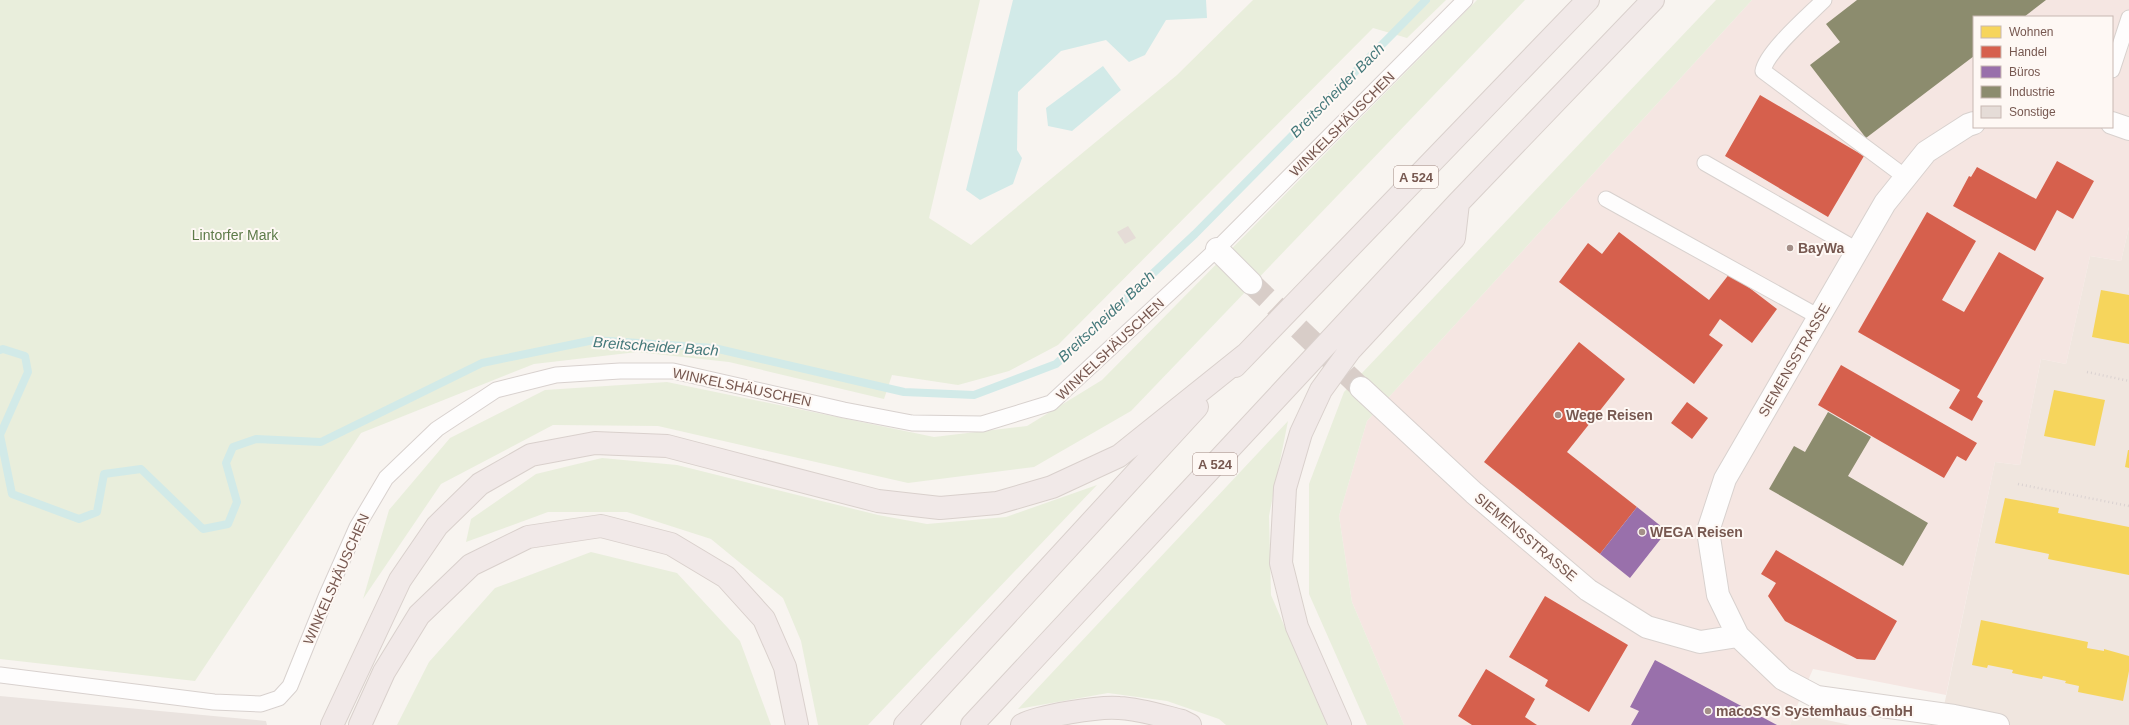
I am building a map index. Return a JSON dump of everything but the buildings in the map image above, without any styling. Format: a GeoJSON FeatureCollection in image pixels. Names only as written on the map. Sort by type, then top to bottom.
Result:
{"type":"FeatureCollection","features":[{"type":"Feature","properties":{"kind":"highway","name":"A 524"},"geometry":{"type":"LineString","coordinates":[[904,725],[1245,355],[1588,0]]}},
{"type":"Feature","properties":{"kind":"highway","name":"A 524"},"geometry":{"type":"LineString","coordinates":[[972,725],[1458,204],[1653,0]]}},
{"type":"Feature","properties":{"kind":"highway"},"geometry":{"type":"LineString","coordinates":[[1340,725],[1296,627],[1281,563],[1285,488],[1301,433],[1321,390],[1350,350],[1454,238],[1458,204]]}},
{"type":"Feature","properties":{"kind":"highway"},"geometry":{"type":"LineString","coordinates":[[332,725],[400,580],[437,526],[480,484],[531,455],[595,443],[667,446],[878,501],[940,508],[997,503],[1052,487],[1119,456],[1245,355]]}},
{"type":"Feature","properties":{"kind":"highway"},"geometry":{"type":"LineString","coordinates":[[360,725],[384,672],[419,616],[471,565],[528,537],[601,526],[671,544],[726,577],[764,618],[785,667],[797,725]]}},
{"type":"Feature","properties":{"kind":"highway"},"geometry":{"type":"LineString","coordinates":[[1022,725],[1029,721],[1069,712],[1118,708],[1182,721],[1190,725]]}},
{"type":"Feature","properties":{"kind":"street","name":"SIEMENSSTRASSE"},"geometry":{"type":"LineString","coordinates":[[1973,123],[1926,152],[1907,178],[1885,202],[1725,478],[1708,532],[1718,595],[1738,636],[1783,679],[1817,697],[1954,716],[1998,725]]}},
{"type":"Feature","properties":{"kind":"street"},"geometry":{"type":"LineString","coordinates":[[2113,123],[2129,129]]}},
{"type":"Feature","properties":{"kind":"street"},"geometry":{"type":"LineString","coordinates":[[1218,250],[1251,283]]}},
{"type":"Feature","properties":{"kind":"street","name":"SIEMENSSTRASSE"},"geometry":{"type":"LineString","coordinates":[[1361,388],[1474,492],[1588,590],[1647,627],[1700,642],[1738,636]]}},
{"type":"Feature","properties":{"kind":"lane","name":"WINKELSHÄUSCHEN"},"geometry":{"type":"LineString","coordinates":[[0,675],[214,702],[261,704],[279,698],[290,686],[326,597],[357,527],[386,478],[437,429],[496,390],[556,375],[620,371],[673,371],[844,410],[912,423],[982,424],[1052,403],[1218,250],[1465,0]]}},
{"type":"Feature","properties":{"kind":"lane"},"geometry":{"type":"LineString","coordinates":[[1824,0],[1775,50],[1764,64],[1763,71],[1907,178]]}},
{"type":"Feature","properties":{"kind":"lane"},"geometry":{"type":"LineString","coordinates":[[2113,67],[2129,18]]}},
{"type":"Feature","properties":{"kind":"lane"},"geometry":{"type":"LineString","coordinates":[[1705,163],[1858,250]]}},
{"type":"Feature","properties":{"kind":"lane"},"geometry":{"type":"LineString","coordinates":[[1606,199],[1819,317]]}},
{"type":"Feature","properties":{"kind":"path"},"geometry":{"type":"LineString","coordinates":[[2087,372],[2129,381]]}},
{"type":"Feature","properties":{"kind":"path"},"geometry":{"type":"LineString","coordinates":[[2018,484],[2129,506]]}},
{"type":"Feature","properties":{"kind":"shaded area"},"geometry":{"type":"Polygon","coordinates":[[[1752,0],[2129,0],[2129,227],[2121,261],[2090,256],[2066,364],[2041,359],[2020,465],[1995,462],[1946,695],[1813,669],[1790,725],[1404,725],[1352,602],[1339,516],[1367,421],[1752,0]]]}},
{"type":"Feature","properties":{"kind":"shaded area"},"geometry":{"type":"Polygon","coordinates":[[[2129,227],[2129,725],[1940,725],[1995,462],[2020,465],[2041,359],[2066,364],[2090,256],[2121,261],[2129,227]]]}},
{"type":"Feature","properties":{"kind":"shaded area"},"geometry":{"type":"Polygon","coordinates":[[[0,696],[266,721],[267,725],[0,725],[0,696]]]}},
{"type":"Feature","properties":{"kind":"shaded area"},"geometry":{"type":"Polygon","coordinates":[[[1794,713],[1850,725],[1790,725],[1794,713]]]}},
{"type":"Feature","properties":{"kind":"green space","name":"Lintorfer Mark"},"geometry":{"type":"Polygon","coordinates":[[[0,0],[980,0],[929,218],[971,245],[1177,75],[1253,0],[1446,0],[1407,38],[1373,28],[1058,345],[1009,371],[958,385],[892,375],[884,399],[729,362],[637,352],[534,364],[361,433],[195,681],[0,659],[0,0]]]}},
{"type":"Feature","properties":{"kind":"green space"},"geometry":{"type":"Polygon","coordinates":[[[1477,0],[1525,0],[1131,411],[1034,467],[908,483],[658,426],[553,425],[441,484],[363,599],[389,510],[450,438],[545,390],[667,382],[934,437],[1027,426],[1102,380],[1477,0]]]}},
{"type":"Feature","properties":{"kind":"green space"},"geometry":{"type":"Polygon","coordinates":[[[1716,0],[1752,0],[1367,421],[1339,516],[1352,602],[1404,725],[1367,725],[1309,594],[1309,484],[1344,392],[1716,0]]]}},
{"type":"Feature","properties":{"kind":"green space"},"geometry":{"type":"Polygon","coordinates":[[[1288,421],[1269,516],[1271,595],[1327,725],[1226,725],[1219,719],[1167,701],[1108,693],[1018,709],[1288,421]]]}},
{"type":"Feature","properties":{"kind":"green space"},"geometry":{"type":"Polygon","coordinates":[[[602,458],[677,465],[878,515],[927,524],[1006,517],[1097,485],[868,725],[818,725],[801,641],[783,598],[711,539],[627,512],[548,512],[466,542],[471,519],[536,474],[602,458]]]}},
{"type":"Feature","properties":{"kind":"green space"},"geometry":{"type":"Polygon","coordinates":[[[591,552],[677,573],[740,641],[771,725],[397,725],[429,662],[495,588],[591,552]]]}},
{"type":"Feature","properties":{"kind":"water"},"geometry":{"type":"Polygon","coordinates":[[[1013,0],[1206,0],[1207,18],[1166,20],[1145,55],[1129,62],[1106,40],[1061,51],[1018,92],[1017,150],[1022,158],[1013,184],[980,200],[966,190],[1013,0]]]}},
{"type":"Feature","properties":{"kind":"water"},"geometry":{"type":"Polygon","coordinates":[[[1103,66],[1121,90],[1072,131],[1048,126],[1046,108],[1103,66]]]}},
{"type":"Feature","properties":{"kind":"waterway","name":"Breitscheider Bach"},"geometry":{"type":"LineString","coordinates":[[0,350],[3,349],[25,356],[28,372],[0,435],[12,494],[79,519],[97,512],[104,474],[141,469],[203,529],[228,524],[237,502],[226,463],[233,447],[256,439],[321,442],[482,363],[594,340],[714,348],[904,392],[974,395],[1056,364],[1195,234],[1426,0]]}},
{"type":"Feature","properties":{"kind":"tunnel"},"geometry":{"type":"LineString","coordinates":[[1251,283],[1361,388]]}},
{"type":"Feature","properties":{"kind":"place","name":"BayWa"},"geometry":{"type":"Point","coordinates":[1790,248]}},
{"type":"Feature","properties":{"kind":"place","name":"Wege Reisen"},"geometry":{"type":"Point","coordinates":[1558,415]}},
{"type":"Feature","properties":{"kind":"place","name":"WEGA Reisen"},"geometry":{"type":"Point","coordinates":[1642,532]}},
{"type":"Feature","properties":{"kind":"place","name":"macoSYS Systemhaus GmbH"},"geometry":{"type":"Point","coordinates":[1708,711]}}]}
